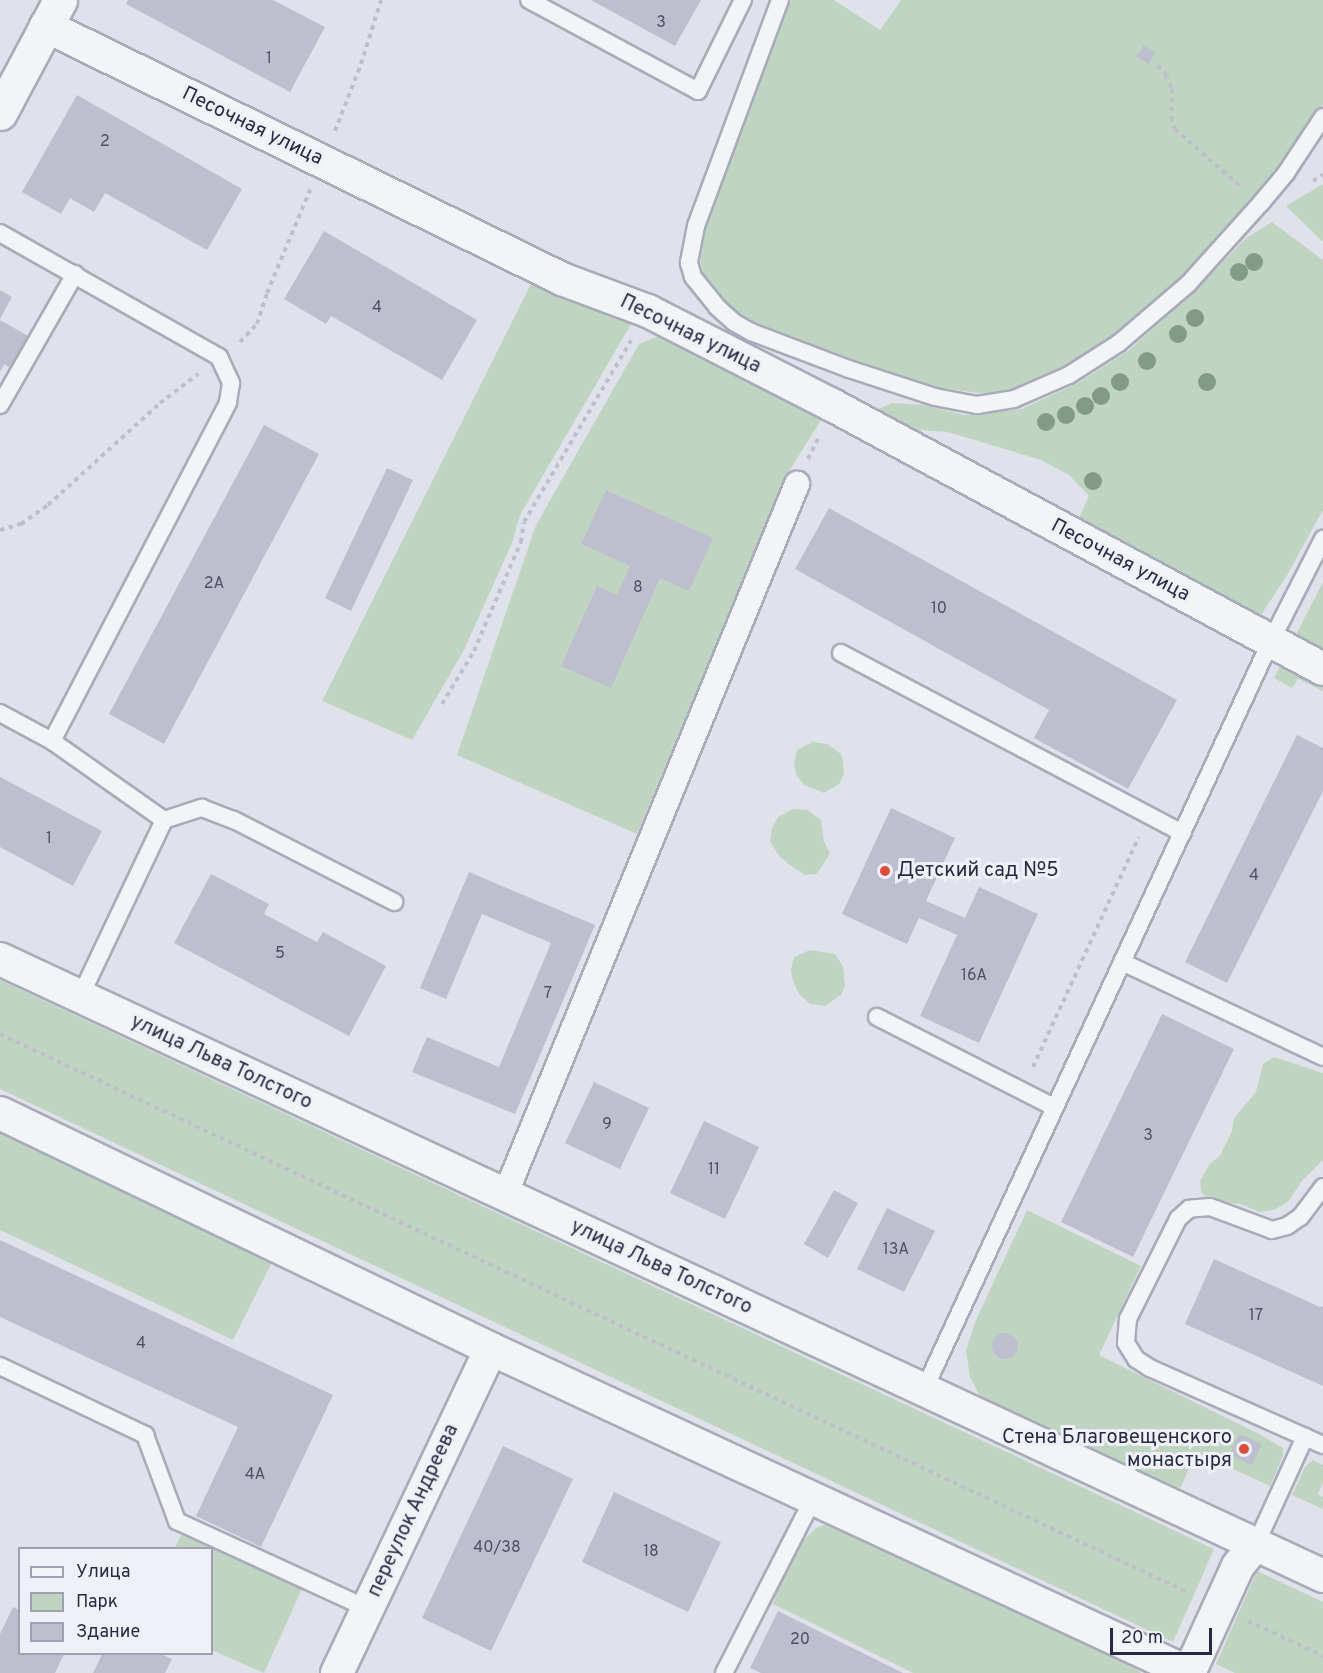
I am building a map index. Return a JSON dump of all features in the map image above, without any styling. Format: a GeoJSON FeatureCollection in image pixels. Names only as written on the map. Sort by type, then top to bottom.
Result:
{"type":"FeatureCollection","features":[{"type":"Feature","properties":{"kind":"street","name":"Песочная улица"},"geometry":{"type":"LineString","coordinates":[[53,13],[322,162],[562,279],[648,311],[832,405],[1270,643],[1323,669]]}},
{"type":"Feature","properties":{"kind":"street"},"geometry":{"type":"LineString","coordinates":[[0,113],[53,13]]}},
{"type":"Feature","properties":{"kind":"street"},"geometry":{"type":"LineString","coordinates":[[505,1195],[797,484]]}},
{"type":"Feature","properties":{"kind":"street","name":"улица Льва Толстого"},"geometry":{"type":"LineString","coordinates":[[0,959],[1323,1576]]}},
{"type":"Feature","properties":{"kind":"street"},"geometry":{"type":"LineString","coordinates":[[0,1113],[491,1349],[1189,1673],[1238,1566],[1256,1544]]}},
{"type":"Feature","properties":{"kind":"street","name":"переулок Андреева"},"geometry":{"type":"LineString","coordinates":[[337,1673],[491,1349]]}},
{"type":"Feature","properties":{"kind":"lane"},"geometry":{"type":"LineString","coordinates":[[529,0],[698,91],[743,0]]}},
{"type":"Feature","properties":{"kind":"lane"},"geometry":{"type":"LineString","coordinates":[[780,0],[696,226],[689,263],[693,278],[717,307],[735,323],[752,332],[849,369],[935,397],[976,405],[1014,399],[1069,375],[1119,343],[1188,284],[1262,203],[1286,173],[1323,117]]}},
{"type":"Feature","properties":{"kind":"lane"},"geometry":{"type":"LineString","coordinates":[[0,233],[219,357],[231,382],[228,403],[52,741]]}},
{"type":"Feature","properties":{"kind":"lane"},"geometry":{"type":"LineString","coordinates":[[0,405],[75,274]]}},
{"type":"Feature","properties":{"kind":"lane"},"geometry":{"type":"LineString","coordinates":[[924,1390],[1270,643],[1323,539]]}},
{"type":"Feature","properties":{"kind":"lane"},"geometry":{"type":"LineString","coordinates":[[841,653],[1182,833]]}},
{"type":"Feature","properties":{"kind":"lane"},"geometry":{"type":"LineString","coordinates":[[0,713],[52,741],[164,820]]}},
{"type":"Feature","properties":{"kind":"lane"},"geometry":{"type":"LineString","coordinates":[[80,997],[164,820],[202,808],[234,819],[394,902]]}},
{"type":"Feature","properties":{"kind":"lane"},"geometry":{"type":"LineString","coordinates":[[1122,962],[1323,1057]]}},
{"type":"Feature","properties":{"kind":"lane"},"geometry":{"type":"LineString","coordinates":[[877,1017],[1054,1107]]}},
{"type":"Feature","properties":{"kind":"lane"},"geometry":{"type":"LineString","coordinates":[[1323,1187],[1300,1217],[1287,1226],[1272,1230],[1210,1208],[1189,1209],[1178,1219],[1128,1319],[1126,1331],[1129,1351],[1150,1368],[1323,1445]]}},
{"type":"Feature","properties":{"kind":"lane"},"geometry":{"type":"LineString","coordinates":[[0,1366],[145,1435],[177,1521],[368,1609]]}},
{"type":"Feature","properties":{"kind":"lane"},"geometry":{"type":"LineString","coordinates":[[1256,1544],[1305,1437]]}},
{"type":"Feature","properties":{"kind":"lane"},"geometry":{"type":"LineString","coordinates":[[724,1673],[813,1499]]}},
{"type":"Feature","properties":{"kind":"path"},"geometry":{"type":"LineString","coordinates":[[0,530],[21,524],[48,506],[160,403],[244,340],[257,324],[267,293],[361,64],[381,0]]}},
{"type":"Feature","properties":{"kind":"path"},"geometry":{"type":"LineString","coordinates":[[1158,65],[1170,82],[1171,117],[1175,129],[1249,193]]}},
{"type":"Feature","properties":{"kind":"path"},"geometry":{"type":"LineString","coordinates":[[442,704],[474,651],[521,543],[524,522],[648,311]]}},
{"type":"Feature","properties":{"kind":"path"},"geometry":{"type":"LineString","coordinates":[[811,453],[821,430]]}},
{"type":"Feature","properties":{"kind":"path"},"geometry":{"type":"LineString","coordinates":[[1022,1092],[1149,816]]}},
{"type":"Feature","properties":{"kind":"path"},"geometry":{"type":"LineString","coordinates":[[0,1034],[1323,1656]]}},
{"type":"Feature","properties":{"kind":"green space"},"geometry":{"type":"Polygon","coordinates":[[[791,0],[834,0],[880,30],[901,0],[1323,0],[1323,104],[1279,169],[1249,205],[1184,276],[1124,330],[1061,369],[1020,387],[994,395],[938,388],[852,361],[756,324],[720,299],[707,283],[701,268],[700,249],[709,216],[791,0]]]}},
{"type":"Feature","properties":{"kind":"green space"},"geometry":{"type":"Polygon","coordinates":[[[1323,184],[1323,242],[1286,206],[1323,184]]]}},
{"type":"Feature","properties":{"kind":"green space"},"geometry":{"type":"Polygon","coordinates":[[[1272,222],[1323,260],[1323,510],[1286,577],[1259,618],[1075,527],[1089,496],[1069,475],[1041,460],[948,432],[892,428],[871,416],[876,410],[892,403],[924,405],[965,415],[1021,409],[1076,384],[1128,351],[1189,297],[1245,239],[1272,222]]]}},
{"type":"Feature","properties":{"kind":"green space"},"geometry":{"type":"Polygon","coordinates":[[[532,282],[631,324],[520,515],[512,543],[464,650],[412,740],[322,701],[532,282]]]}},
{"type":"Feature","properties":{"kind":"green space"},"geometry":{"type":"Polygon","coordinates":[[[673,330],[823,417],[786,476],[637,834],[457,755],[536,525],[639,344],[673,330]]]}},
{"type":"Feature","properties":{"kind":"green space"},"geometry":{"type":"Polygon","coordinates":[[[1323,582],[1323,691],[1298,679],[1292,688],[1274,678],[1323,582]]]}},
{"type":"Feature","properties":{"kind":"green space"},"geometry":{"type":"Polygon","coordinates":[[[813,742],[827,744],[841,754],[843,762],[844,774],[839,784],[824,793],[804,785],[796,774],[794,762],[797,750],[813,742]]]}},
{"type":"Feature","properties":{"kind":"green space"},"geometry":{"type":"Polygon","coordinates":[[[793,809],[807,810],[821,820],[824,841],[830,853],[817,874],[805,875],[790,865],[780,857],[770,842],[772,828],[778,817],[793,809]]]}},
{"type":"Feature","properties":{"kind":"green space"},"geometry":{"type":"Polygon","coordinates":[[[810,950],[835,954],[843,966],[845,986],[841,995],[825,1006],[810,1004],[799,994],[793,981],[791,970],[794,957],[810,950]]]}},
{"type":"Feature","properties":{"kind":"green space"},"geometry":{"type":"Polygon","coordinates":[[[0,980],[1214,1549],[1173,1642],[0,1089],[0,980]]]}},
{"type":"Feature","properties":{"kind":"green space"},"geometry":{"type":"Polygon","coordinates":[[[1274,1057],[1323,1073],[1323,1160],[1302,1181],[1288,1202],[1274,1210],[1260,1212],[1240,1204],[1210,1201],[1201,1192],[1200,1181],[1210,1163],[1220,1156],[1232,1131],[1234,1118],[1256,1092],[1263,1064],[1274,1057]]]}},
{"type":"Feature","properties":{"kind":"green space"},"geometry":{"type":"Polygon","coordinates":[[[0,1128],[273,1260],[233,1340],[0,1230],[0,1128]]]}},
{"type":"Feature","properties":{"kind":"green space"},"geometry":{"type":"Polygon","coordinates":[[[1027,1210],[1141,1266],[1099,1355],[1283,1448],[1283,1456],[1270,1486],[1196,1452],[1181,1487],[1171,1488],[991,1407],[981,1398],[970,1377],[966,1351],[975,1322],[1027,1210]]]}},
{"type":"Feature","properties":{"kind":"green space"},"geometry":{"type":"Polygon","coordinates":[[[1313,1460],[1323,1465],[1323,1483],[1318,1494],[1323,1497],[1323,1509],[1292,1495],[1305,1467],[1313,1460]]]}},
{"type":"Feature","properties":{"kind":"green space"},"geometry":{"type":"Polygon","coordinates":[[[829,1523],[1141,1673],[913,1673],[773,1604],[784,1572],[799,1545],[816,1528],[829,1523]]]}},
{"type":"Feature","properties":{"kind":"green space"},"geometry":{"type":"Polygon","coordinates":[[[181,1535],[208,1547],[175,1547],[181,1535]]]}},
{"type":"Feature","properties":{"kind":"green space"},"geometry":{"type":"Polygon","coordinates":[[[213,1549],[302,1589],[264,1673],[213,1650],[213,1549]]]}},
{"type":"Feature","properties":{"kind":"green space"},"geometry":{"type":"Polygon","coordinates":[[[1257,1571],[1323,1602],[1323,1673],[1235,1673],[1216,1664],[1257,1571]]]}},
{"type":"Feature","properties":{"kind":"building"},"geometry":{"type":"Polygon","coordinates":[[[128,0],[273,0],[325,27],[290,92],[126,4],[128,0]]]}},
{"type":"Feature","properties":{"kind":"building"},"geometry":{"type":"Polygon","coordinates":[[[591,0],[701,0],[675,46],[591,0]]]}},
{"type":"Feature","properties":{"kind":"building"},"geometry":{"type":"Polygon","coordinates":[[[1144,45],[1155,52],[1149,64],[1136,57],[1144,45]]]}},
{"type":"Feature","properties":{"kind":"building"},"geometry":{"type":"Polygon","coordinates":[[[77,95],[242,189],[207,250],[105,193],[94,212],[70,198],[61,214],[22,192],[77,95]]]}},
{"type":"Feature","properties":{"kind":"building"},"geometry":{"type":"Polygon","coordinates":[[[324,231],[477,320],[442,380],[331,316],[326,324],[284,299],[324,231]]]}},
{"type":"Feature","properties":{"kind":"building"},"geometry":{"type":"Polygon","coordinates":[[[0,290],[12,297],[0,319],[0,290]]]}},
{"type":"Feature","properties":{"kind":"building"},"geometry":{"type":"Polygon","coordinates":[[[0,320],[30,337],[12,369],[4,364],[0,372],[0,320]]]}},
{"type":"Feature","properties":{"kind":"building"},"geometry":{"type":"Polygon","coordinates":[[[264,425],[319,454],[164,744],[109,714],[264,425]]]}},
{"type":"Feature","properties":{"kind":"building"},"geometry":{"type":"Polygon","coordinates":[[[387,468],[413,480],[351,611],[325,598],[387,468]]]}},
{"type":"Feature","properties":{"kind":"building"},"geometry":{"type":"Polygon","coordinates":[[[606,490],[713,538],[689,591],[660,578],[611,688],[561,666],[597,586],[617,595],[630,566],[581,544],[606,490]]]}},
{"type":"Feature","properties":{"kind":"building"},"geometry":{"type":"Polygon","coordinates":[[[829,508],[1177,700],[1128,789],[1034,738],[1049,710],[795,569],[829,508]]]}},
{"type":"Feature","properties":{"kind":"building"},"geometry":{"type":"Polygon","coordinates":[[[1297,735],[1323,748],[1323,791],[1227,983],[1185,962],[1297,735]]]}},
{"type":"Feature","properties":{"kind":"building"},"geometry":{"type":"Polygon","coordinates":[[[0,777],[102,831],[73,886],[0,847],[0,777]]]}},
{"type":"Feature","properties":{"kind":"building"},"geometry":{"type":"Polygon","coordinates":[[[891,808],[955,838],[926,901],[965,918],[979,887],[1038,914],[979,1043],[920,1016],[957,935],[919,918],[907,944],[842,914],[891,808]]]}},
{"type":"Feature","properties":{"kind":"building"},"geometry":{"type":"Polygon","coordinates":[[[469,872],[595,925],[515,1114],[412,1072],[427,1037],[499,1067],[551,943],[482,914],[446,999],[420,988],[469,872]]]}},
{"type":"Feature","properties":{"kind":"building"},"geometry":{"type":"Polygon","coordinates":[[[211,874],[269,904],[264,914],[317,942],[323,932],[386,966],[349,1036],[174,943],[211,874]]]}},
{"type":"Feature","properties":{"kind":"building"},"geometry":{"type":"Polygon","coordinates":[[[1162,1014],[1234,1049],[1133,1257],[1061,1222],[1162,1014]]]}},
{"type":"Feature","properties":{"kind":"building"},"geometry":{"type":"Polygon","coordinates":[[[594,1082],[649,1108],[620,1169],[565,1143],[594,1082]]]}},
{"type":"Feature","properties":{"kind":"building"},"geometry":{"type":"Polygon","coordinates":[[[704,1121],[759,1147],[725,1219],[670,1193],[704,1121]]]}},
{"type":"Feature","properties":{"kind":"building"},"geometry":{"type":"Polygon","coordinates":[[[834,1190],[858,1203],[828,1258],[804,1244],[834,1190]]]}},
{"type":"Feature","properties":{"kind":"building"},"geometry":{"type":"Polygon","coordinates":[[[887,1208],[935,1231],[904,1292],[857,1269],[887,1208]]]}},
{"type":"Feature","properties":{"kind":"building"},"geometry":{"type":"Polygon","coordinates":[[[0,1240],[333,1395],[261,1547],[196,1516],[238,1427],[0,1317],[0,1240]]]}},
{"type":"Feature","properties":{"kind":"building"},"geometry":{"type":"Polygon","coordinates":[[[1214,1259],[1320,1307],[1323,1306],[1323,1386],[1185,1324],[1214,1259]]]}},
{"type":"Feature","properties":{"kind":"building"},"geometry":{"type":"Polygon","coordinates":[[[1005,1333],[1014,1337],[1018,1346],[1014,1355],[1005,1359],[996,1355],[992,1346],[996,1337],[1005,1333]]]}},
{"type":"Feature","properties":{"kind":"building"},"geometry":{"type":"Polygon","coordinates":[[[1239,1434],[1262,1444],[1252,1465],[1229,1455],[1239,1434]]]}},
{"type":"Feature","properties":{"kind":"building"},"geometry":{"type":"Polygon","coordinates":[[[503,1446],[573,1479],[491,1651],[422,1618],[503,1446]]]}},
{"type":"Feature","properties":{"kind":"building"},"geometry":{"type":"Polygon","coordinates":[[[614,1492],[721,1542],[688,1612],[582,1562],[614,1492]]]}},
{"type":"Feature","properties":{"kind":"building"},"geometry":{"type":"Polygon","coordinates":[[[13,1607],[18,1609],[18,1655],[64,1655],[55,1673],[0,1673],[0,1634],[13,1607]]]}},
{"type":"Feature","properties":{"kind":"building"},"geometry":{"type":"Polygon","coordinates":[[[778,1611],[903,1673],[761,1673],[750,1668],[778,1611]]]}},
{"type":"Feature","properties":{"kind":"building"},"geometry":{"type":"Polygon","coordinates":[[[102,1655],[163,1655],[172,1659],[165,1673],[93,1673],[102,1655]]]}},
{"type":"Feature","properties":{"kind":"place","name":"Детский сад №5"},"geometry":{"type":"Point","coordinates":[885,871]}},
{"type":"Feature","properties":{"kind":"place","name":"Стена Благовещенского монастыря"},"geometry":{"type":"Point","coordinates":[1244,1449]}}]}
